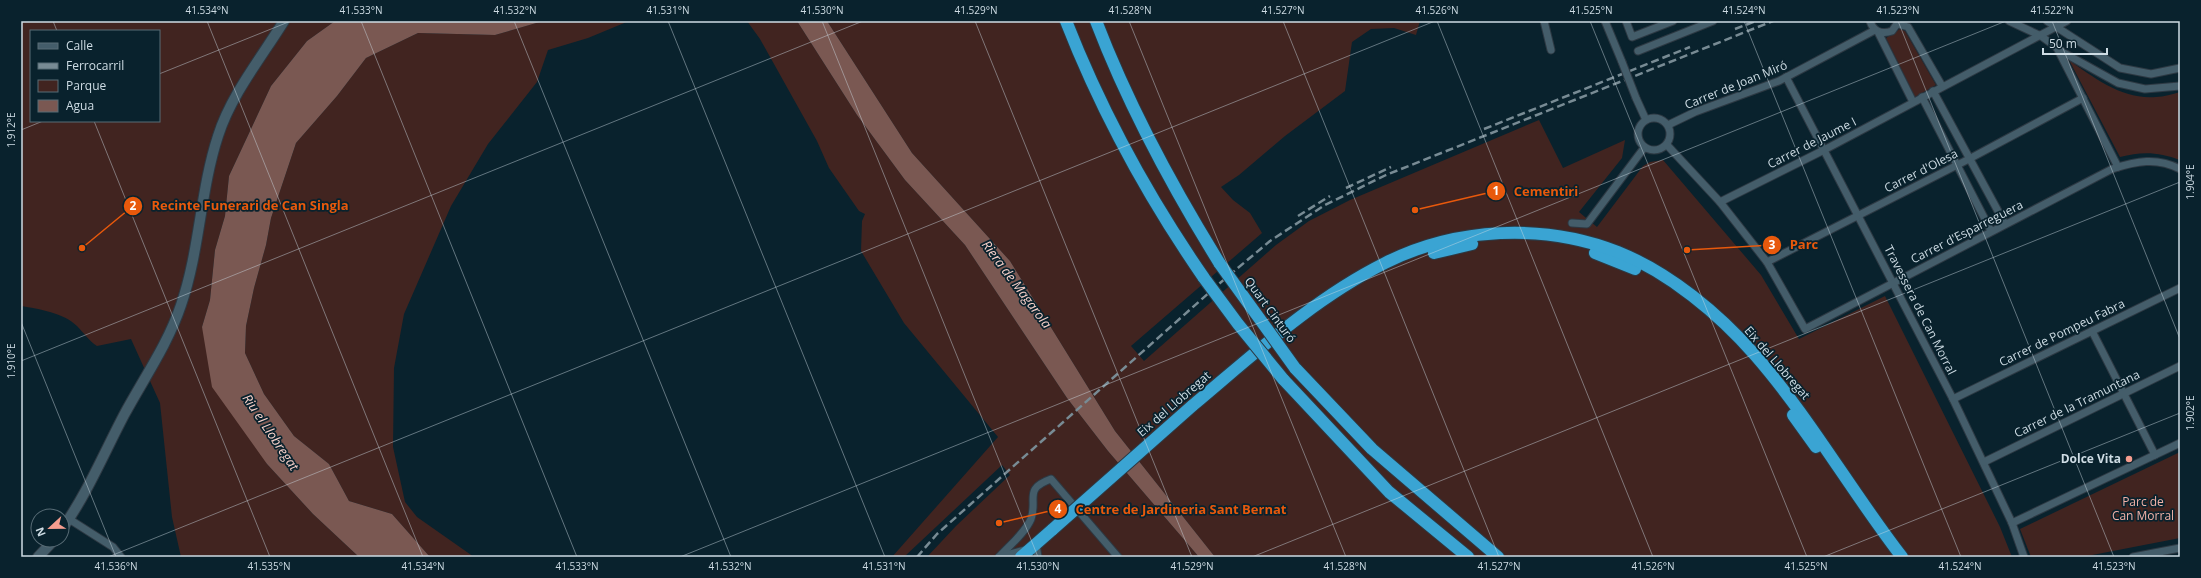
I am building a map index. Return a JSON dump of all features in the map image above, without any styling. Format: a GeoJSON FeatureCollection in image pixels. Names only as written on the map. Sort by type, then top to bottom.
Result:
{"type":"FeatureCollection","features":[{"type":"Feature","properties":{"kind":"highway"},"geometry":{"type":"LineString","coordinates":[[1066,21],[1107,116],[1162,216],[1204,278],[1238,324],[1283,379],[1389,492],[1468,557]]}},
{"type":"Feature","properties":{"kind":"highway","name":"Quart Cinturó"},"geometry":{"type":"LineString","coordinates":[[1096,21],[1114,69],[1181,201],[1220,264],[1295,368],[1372,449],[1498,557]]}},
{"type":"Feature","properties":{"kind":"highway","name":"Eix del Llobregat"},"geometry":{"type":"LineString","coordinates":[[1020,557],[1035,549],[1053,529],[1192,406],[1302,314],[1384,263],[1452,239],[1509,232],[1550,235],[1583,241],[1618,252],[1642,263],[1671,281],[1717,317],[1754,354],[1811,426],[1902,557]]}},
{"type":"Feature","properties":{"kind":"highway","name":"Eix del Llobregat"},"geometry":{"type":"LineString","coordinates":[[1353,282],[1415,258],[1471,244],[1493,241],[1540,241],[1577,247],[1598,253],[1633,268],[1682,298],[1705,316],[1742,352],[1777,393],[1894,557]]}},
{"type":"Feature","properties":{"kind":"street"},"geometry":{"type":"LineString","coordinates":[[121,557],[113,547],[70,519],[124,414],[170,334],[181,306],[191,272],[211,163],[224,118],[284,21]]}},
{"type":"Feature","properties":{"kind":"street"},"geometry":{"type":"LineString","coordinates":[[1544,21],[1551,50]]}},
{"type":"Feature","properties":{"kind":"street"},"geometry":{"type":"LineString","coordinates":[[1605,21],[1646,120]]}},
{"type":"Feature","properties":{"kind":"street"},"geometry":{"type":"LineString","coordinates":[[1626,21],[1632,37],[1673,21]]}},
{"type":"Feature","properties":{"kind":"street"},"geometry":{"type":"LineString","coordinates":[[1638,51],[1713,21]]}},
{"type":"Feature","properties":{"kind":"street"},"geometry":{"type":"LineString","coordinates":[[1870,21],[1913,102]]}},
{"type":"Feature","properties":{"kind":"street"},"geometry":{"type":"LineString","coordinates":[[2009,21],[2041,36],[2056,47],[2118,83],[2145,89],[2180,86]]}},
{"type":"Feature","properties":{"kind":"street"},"geometry":{"type":"LineString","coordinates":[[2047,21],[2120,68],[2151,74],[2180,68]]}},
{"type":"Feature","properties":{"kind":"street"},"geometry":{"type":"LineString","coordinates":[[1898,22],[1908,27],[1942,86],[2041,36],[2067,21]]}},
{"type":"Feature","properties":{"kind":"street","name":"Carrer de Joan Miró"},"geometry":{"type":"LineString","coordinates":[[1668,125],[1695,112],[1786,77],[1876,31],[1892,31],[1898,22]]}},
{"type":"Feature","properties":{"kind":"street"},"geometry":{"type":"LineString","coordinates":[[2056,47],[2118,167]]}},
{"type":"Feature","properties":{"kind":"street","name":"Travessera de Can Morral"},"geometry":{"type":"LineString","coordinates":[[1786,77],[1894,282],[1953,399],[2012,523],[2024,557]]}},
{"type":"Feature","properties":{"kind":"street","name":"Carrer de Jaume I"},"geometry":{"type":"LineString","coordinates":[[1720,202],[1824,150],[1942,86]]}},
{"type":"Feature","properties":{"kind":"street"},"geometry":{"type":"LineString","coordinates":[[1933,91],[1968,159],[2005,224]]}},
{"type":"Feature","properties":{"kind":"street"},"geometry":{"type":"LineString","coordinates":[[1922,97],[1992,231]]}},
{"type":"Feature","properties":{"kind":"street","name":"Carrer d'Olesa"},"geometry":{"type":"LineString","coordinates":[[1767,262],[1859,216],[2083,98]]}},
{"type":"Feature","properties":{"kind":"street"},"geometry":{"type":"LineString","coordinates":[[1659,118],[1668,125],[1670,132],[1667,145],[1656,151],[1644,148],[1637,137],[1638,131],[1646,120],[1659,118]]}},
{"type":"Feature","properties":{"kind":"street"},"geometry":{"type":"LineString","coordinates":[[1667,145],[1720,202],[1767,262]]}},
{"type":"Feature","properties":{"kind":"street"},"geometry":{"type":"LineString","coordinates":[[1572,223],[1587,224],[1644,148]]}},
{"type":"Feature","properties":{"kind":"street","name":"Carrer d'Esparreguera"},"geometry":{"type":"LineString","coordinates":[[1767,262],[1805,329],[2005,224],[2118,167],[2146,160],[2168,162],[2180,169]]}},
{"type":"Feature","properties":{"kind":"street","name":"Carrer de Pompeu Fabra"},"geometry":{"type":"LineString","coordinates":[[1953,399],[2180,288]]}},
{"type":"Feature","properties":{"kind":"street"},"geometry":{"type":"LineString","coordinates":[[2092,331],[2155,455]]}},
{"type":"Feature","properties":{"kind":"street","name":"Carrer de la Tramuntana"},"geometry":{"type":"LineString","coordinates":[[1984,462],[2180,366]]}},
{"type":"Feature","properties":{"kind":"street"},"geometry":{"type":"LineString","coordinates":[[2012,523],[2180,443]]}},
{"type":"Feature","properties":{"kind":"street"},"geometry":{"type":"LineString","coordinates":[[999,557],[1024,529],[1031,518],[1034,490],[1039,483],[1050,479],[1118,557]]}},
{"type":"Feature","properties":{"kind":"street"},"geometry":{"type":"LineString","coordinates":[[38,557],[46,548]]}},
{"type":"Feature","properties":{"kind":"street"},"geometry":{"type":"LineString","coordinates":[[2133,557],[2180,548]]}},
{"type":"Feature","properties":{"kind":"street"},"geometry":{"type":"LineString","coordinates":[[999,557],[1035,549]]}},
{"type":"Feature","properties":{"kind":"green space"},"geometry":{"type":"Polygon","coordinates":[[[21,21],[335,21],[307,41],[271,86],[229,176],[225,216],[215,250],[210,300],[202,327],[267,464],[313,514],[359,557],[181,557],[172,517],[160,403],[131,339],[97,346],[72,322],[51,312],[21,306],[21,21]]]}},
{"type":"Feature","properties":{"kind":"green space"},"geometry":{"type":"Polygon","coordinates":[[[543,21],[629,21],[588,38],[548,50],[537,82],[488,144],[451,206],[404,314],[394,368],[393,447],[405,502],[417,517],[474,557],[430,557],[392,514],[349,501],[329,464],[294,436],[264,394],[245,353],[246,326],[254,288],[266,245],[271,218],[296,143],[337,96],[366,58],[418,33],[495,35],[543,21]]]}},
{"type":"Feature","properties":{"kind":"green space"},"geometry":{"type":"Polygon","coordinates":[[[747,21],[797,21],[857,115],[905,180],[965,245],[1067,398],[1108,451],[1199,557],[927,557],[956,526],[1010,475],[1002,465],[904,557],[892,557],[998,437],[904,323],[861,251],[862,221],[865,214],[859,211],[829,168],[817,141],[760,39],[747,21]]]}},
{"type":"Feature","properties":{"kind":"green space"},"geometry":{"type":"Polygon","coordinates":[[[827,21],[1420,21],[1416,35],[1394,28],[1371,29],[1352,42],[1345,91],[1285,136],[1239,175],[1221,187],[1233,200],[1250,213],[1262,233],[1131,346],[1144,361],[1276,245],[1309,221],[1350,200],[1539,120],[1563,168],[1625,140],[1622,158],[1579,212],[1597,227],[1643,166],[1650,162],[1663,160],[1761,275],[1799,339],[1885,296],[2000,527],[2012,557],[1215,557],[1115,431],[1010,261],[912,153],[827,21]]]}},
{"type":"Feature","properties":{"kind":"green space"},"geometry":{"type":"Polygon","coordinates":[[[1900,29],[1905,31],[1936,85],[1915,97],[1886,38],[1900,29]]]}},
{"type":"Feature","properties":{"kind":"green space"},"geometry":{"type":"Polygon","coordinates":[[[2069,60],[2088,74],[2110,86],[2132,95],[2159,97],[2180,92],[2180,160],[2165,155],[2150,153],[2120,157],[2069,60]]]}},
{"type":"Feature","properties":{"kind":"green space","name":"Parc de Can Morral"},"geometry":{"type":"Polygon","coordinates":[[[2180,452],[2180,538],[2082,557],[2031,557],[2020,529],[2180,452]]]}},
{"type":"Feature","properties":{"kind":"water","name":"Riu el Llobregat"},"geometry":{"type":"Polygon","coordinates":[[[335,21],[543,21],[495,35],[418,33],[366,58],[337,96],[296,143],[271,218],[266,245],[254,288],[246,326],[245,353],[264,394],[294,436],[329,464],[349,501],[392,514],[430,557],[359,557],[313,514],[267,464],[212,387],[202,327],[210,300],[215,250],[225,216],[229,176],[271,86],[307,41],[335,21]]]}},
{"type":"Feature","properties":{"kind":"water","name":"Riera de Magarola"},"geometry":{"type":"Polygon","coordinates":[[[797,21],[827,21],[912,153],[1010,261],[1115,431],[1215,557],[1199,557],[1108,451],[1067,398],[965,245],[905,180],[857,115],[797,21]]]}},
{"type":"Feature","properties":{"kind":"railway"},"geometry":{"type":"LineString","coordinates":[[1735,29],[1756,21]]}},
{"type":"Feature","properties":{"kind":"railway"},"geometry":{"type":"LineString","coordinates":[[917,557],[937,534],[1220,283],[1270,241],[1325,205],[1386,175],[1773,21]]}},
{"type":"Feature","properties":{"kind":"railway"},"geometry":{"type":"LineString","coordinates":[[1484,129],[1690,47]]}},
{"type":"Feature","properties":{"kind":"railway"},"geometry":{"type":"LineString","coordinates":[[1346,188],[1391,167]]}},
{"type":"Feature","properties":{"kind":"railway"},"geometry":{"type":"LineString","coordinates":[[1298,216],[1330,196]]}},
{"type":"Feature","properties":{"kind":"place","name":"Cementiri"},"geometry":{"type":"Point","coordinates":[1415,210]}},
{"type":"Feature","properties":{"kind":"place","name":"Recinte Funerari de Can Singla"},"geometry":{"type":"Point","coordinates":[82,248]}},
{"type":"Feature","properties":{"kind":"place","name":"Parc"},"geometry":{"type":"Point","coordinates":[1687,250]}},
{"type":"Feature","properties":{"kind":"place","name":"Dolce Vita"},"geometry":{"type":"Point","coordinates":[2129,459]}},
{"type":"Feature","properties":{"kind":"place","name":"Centre de Jardineria Sant Bernat"},"geometry":{"type":"Point","coordinates":[999,523]}}]}
